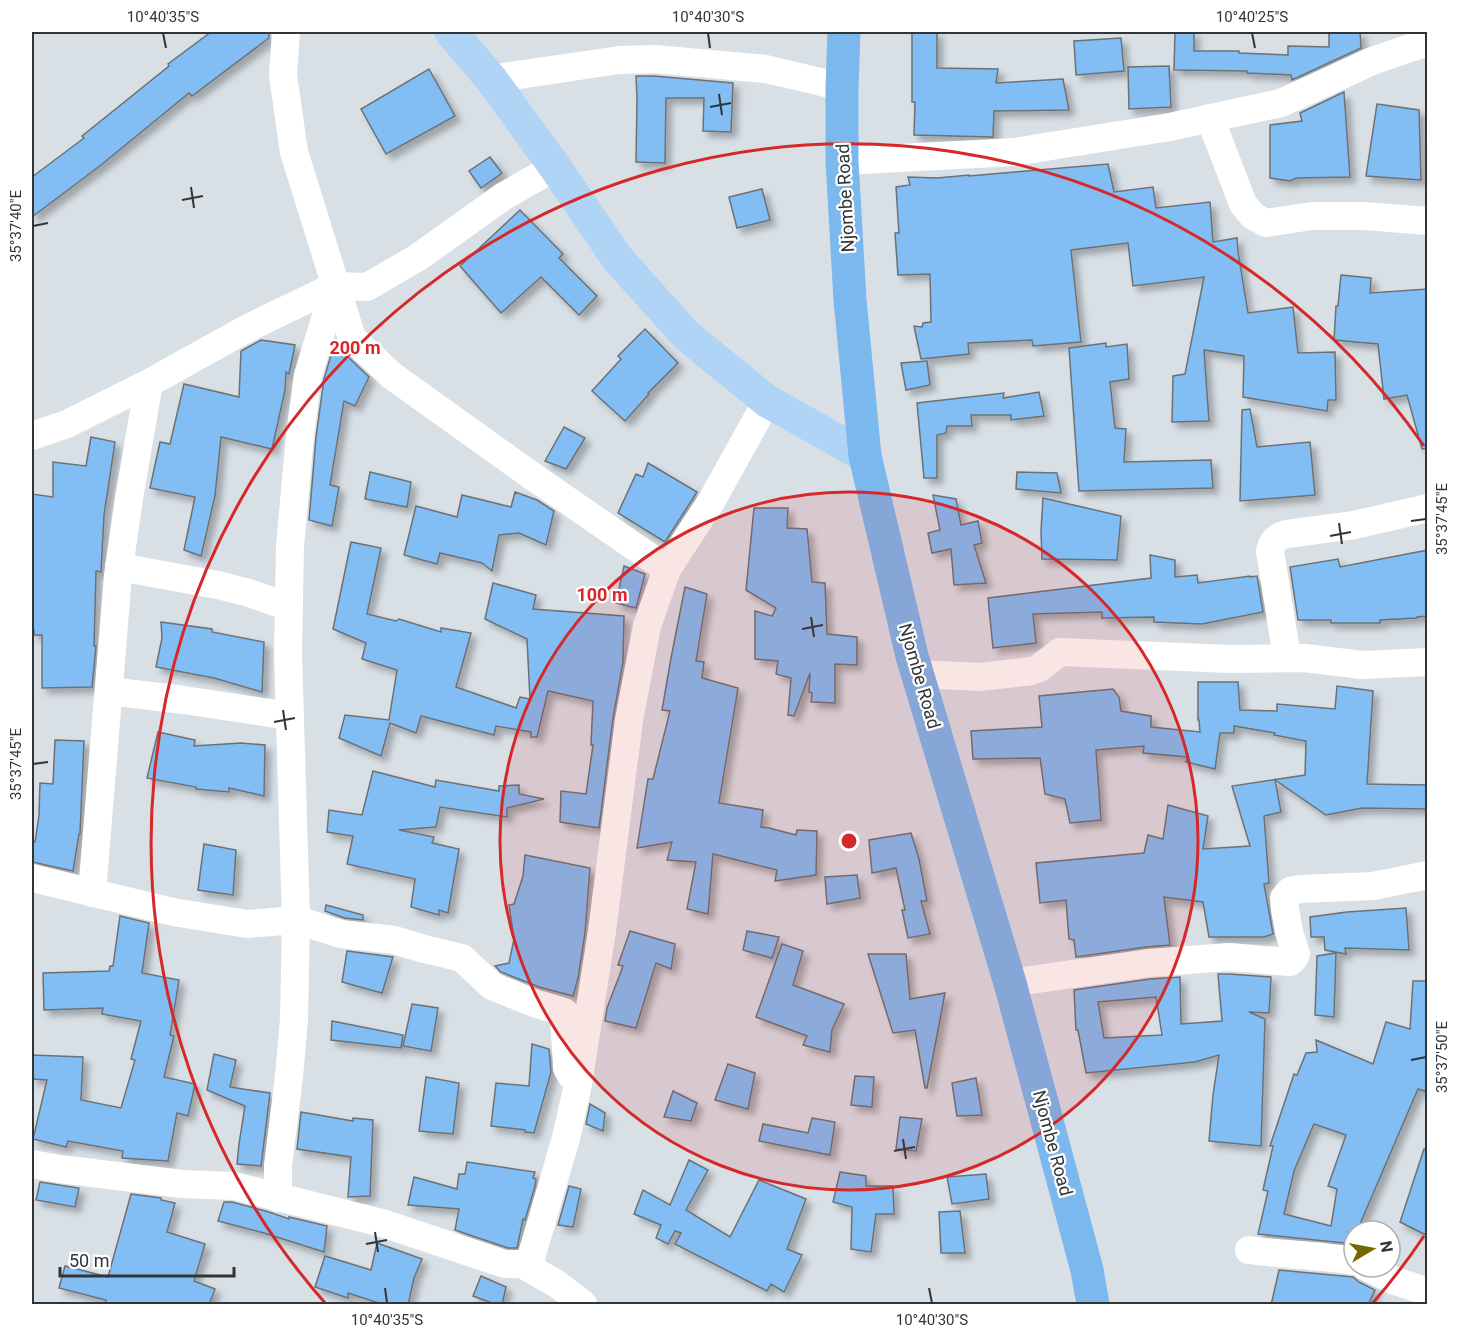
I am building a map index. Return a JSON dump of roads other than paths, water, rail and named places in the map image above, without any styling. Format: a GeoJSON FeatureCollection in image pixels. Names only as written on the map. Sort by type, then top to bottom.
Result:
{"type":"FeatureCollection","features":[{"type":"Feature","properties":{"kind":"highway","name":"Njombe Road"},"geometry":{"type":"LineString","coordinates":[[844,32],[842,161],[850,300],[866,456],[912,656],[1010,983],[1087,1270],[1093,1305]]}},
{"type":"Feature","properties":{"kind":"main road"},"geometry":{"type":"LineString","coordinates":[[451,32],[491,79],[617,258],[686,335],[767,400],[866,456]]}},
{"type":"Feature","properties":{"kind":"street"},"geometry":{"type":"LineString","coordinates":[[286,32],[283,75],[294,152],[352,338],[390,375],[668,569]]}},
{"type":"Feature","properties":{"kind":"street"},"geometry":{"type":"LineString","coordinates":[[842,161],[1014,152],[1170,127],[1281,103],[1372,61],[1428,42]]}},
{"type":"Feature","properties":{"kind":"street"},"geometry":{"type":"LineString","coordinates":[[491,79],[619,60],[655,59],[766,69],[842,87]]}},
{"type":"Feature","properties":{"kind":"street"},"geometry":{"type":"LineString","coordinates":[[1210,118],[1243,204],[1253,216],[1266,223],[1312,216],[1364,216],[1428,221]]}},
{"type":"Feature","properties":{"kind":"street"},"geometry":{"type":"LineString","coordinates":[[32,436],[67,424],[149,383],[248,328],[335,286],[367,286],[417,258],[504,196],[555,167]]}},
{"type":"Feature","properties":{"kind":"street"},"geometry":{"type":"LineString","coordinates":[[278,1198],[278,1165],[294,1018],[296,920],[288,653],[293,497],[308,375],[335,286]]}},
{"type":"Feature","properties":{"kind":"street"},"geometry":{"type":"LineString","coordinates":[[92,893],[119,567],[149,383]]}},
{"type":"Feature","properties":{"kind":"street"},"geometry":{"type":"LineString","coordinates":[[32,1164],[182,1184],[234,1186],[382,1223],[505,1264],[530,1262],[566,1138],[578,1084],[602,931],[628,720],[647,626],[668,569],[712,501],[767,400]]}},
{"type":"Feature","properties":{"kind":"street"},"geometry":{"type":"LineString","coordinates":[[1287,658],[1270,550],[1273,541],[1287,534],[1354,525],[1428,508]]}},
{"type":"Feature","properties":{"kind":"street"},"geometry":{"type":"LineString","coordinates":[[119,567],[218,585],[289,607]]}},
{"type":"Feature","properties":{"kind":"street"},"geometry":{"type":"LineString","coordinates":[[918,674],[980,677],[1032,670],[1040,668],[1060,652],[1230,659],[1305,658],[1362,665],[1428,662]]}},
{"type":"Feature","properties":{"kind":"street"},"geometry":{"type":"LineString","coordinates":[[109,691],[290,716]]}},
{"type":"Feature","properties":{"kind":"street"},"geometry":{"type":"LineString","coordinates":[[1010,983],[1148,963],[1229,957],[1290,962],[1296,954],[1285,909],[1284,898],[1290,891],[1373,886],[1428,875]]}},
{"type":"Feature","properties":{"kind":"street"},"geometry":{"type":"LineString","coordinates":[[32,878],[173,912],[247,924],[296,920],[342,934],[394,940],[462,958],[492,986],[564,1012],[567,1068],[578,1084]]}},
{"type":"Feature","properties":{"kind":"street"},"geometry":{"type":"LineString","coordinates":[[1250,1250],[1342,1260]]}},
{"type":"Feature","properties":{"kind":"street"},"geometry":{"type":"LineString","coordinates":[[522,1264],[557,1284],[583,1305]]}},
{"type":"Feature","properties":{"kind":"street"},"geometry":{"type":"LineString","coordinates":[[1391,1279],[1423,1292]]}}]}
